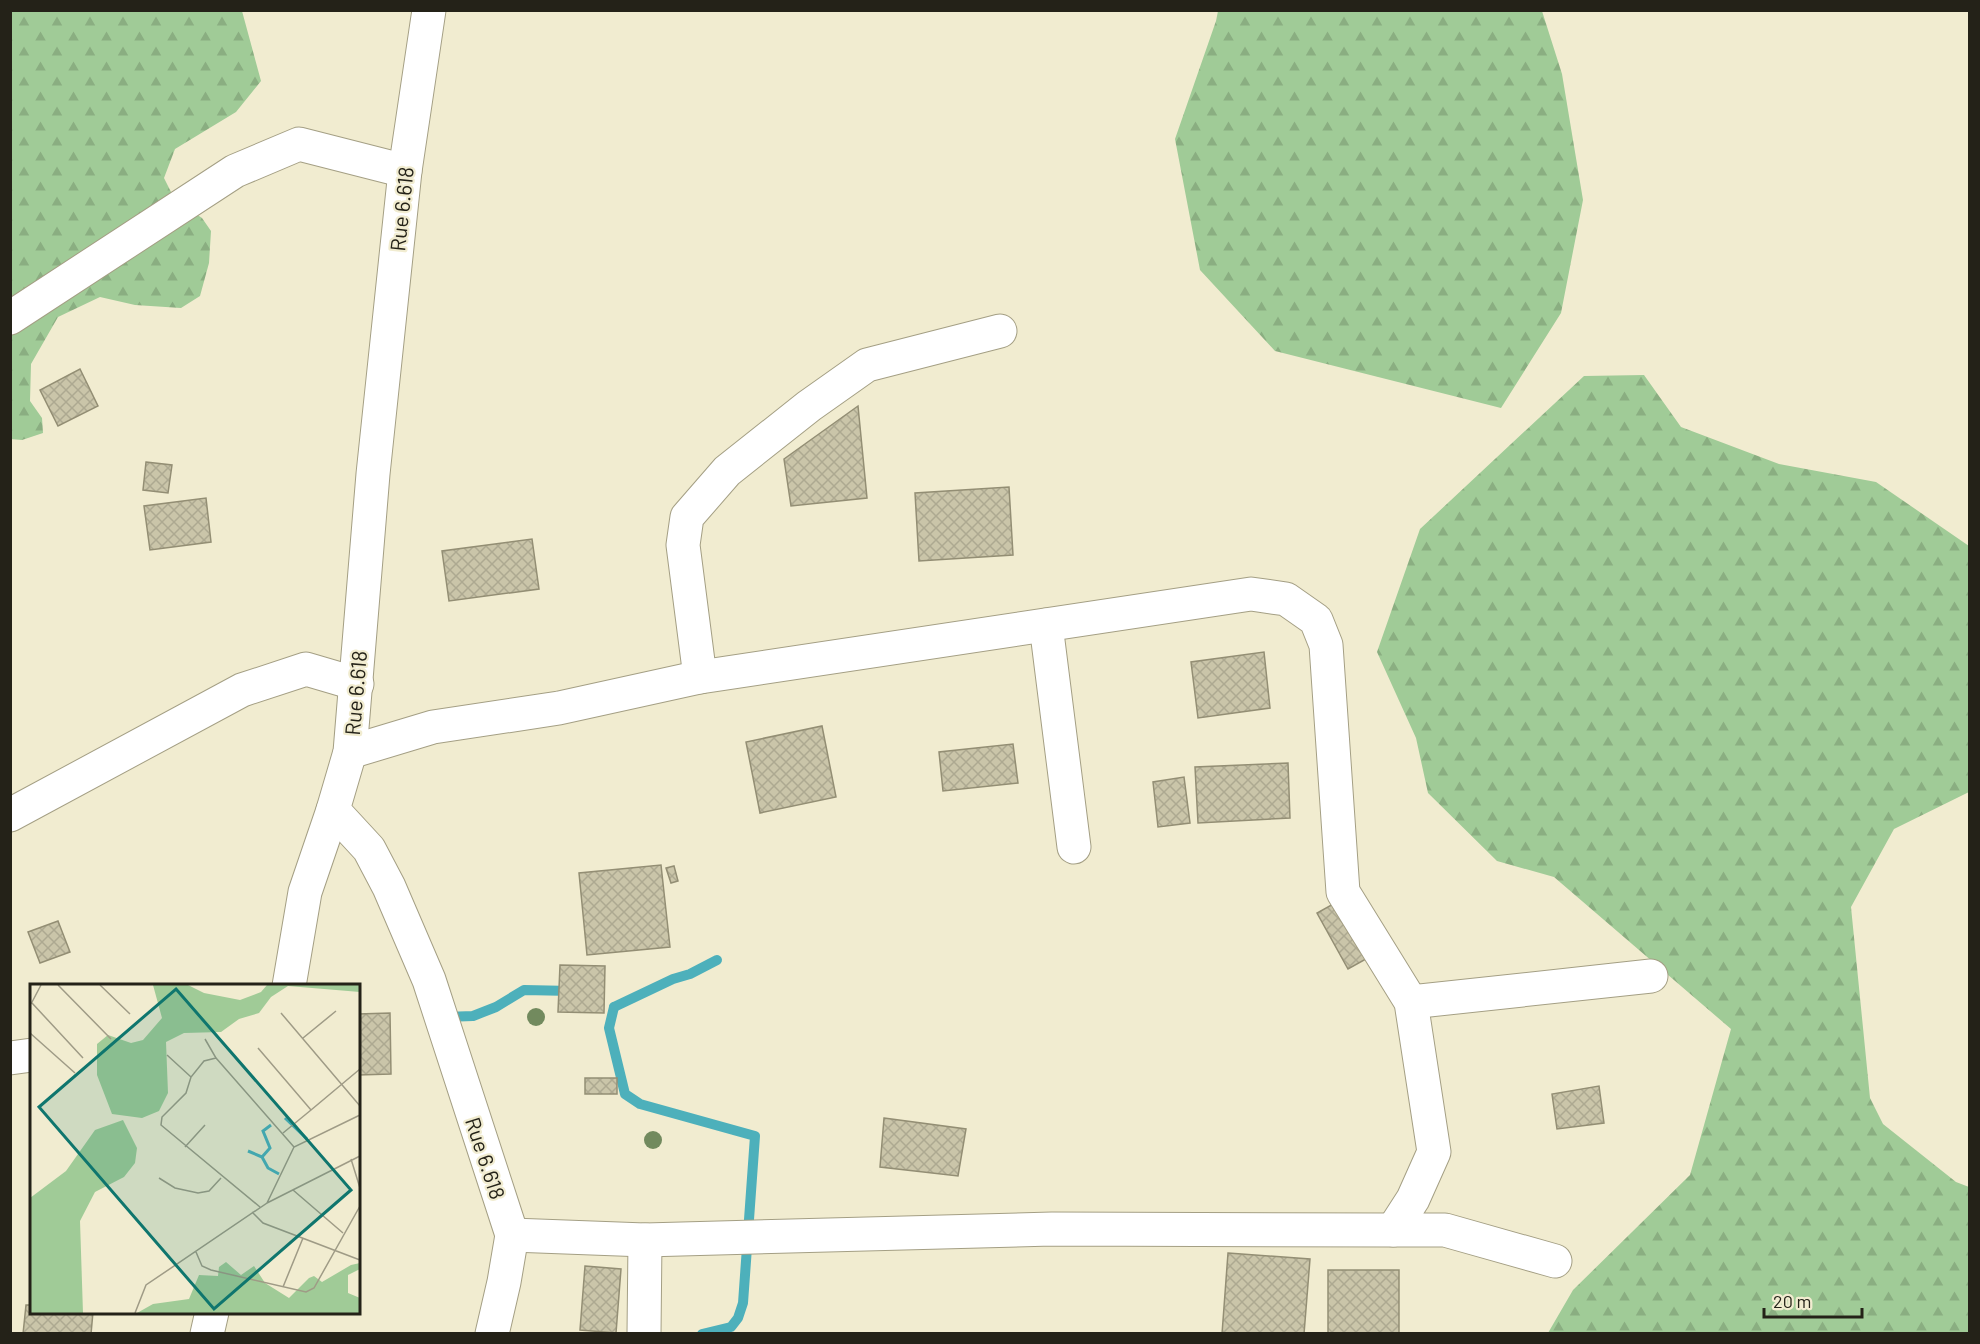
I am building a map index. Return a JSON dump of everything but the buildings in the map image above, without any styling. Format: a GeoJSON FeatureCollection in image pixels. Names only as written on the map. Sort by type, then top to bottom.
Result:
{"type":"FeatureCollection","features":[{"type":"Feature","properties":{"kind":"street","name":"Rue 6.618"},"geometry":{"type":"LineString","coordinates":[[429,10],[405,171],[373,474],[350,752],[333,810],[369,849],[389,887],[429,980],[512,1235],[492,1334]]}},
{"type":"Feature","properties":{"kind":"street"},"geometry":{"type":"LineString","coordinates":[[10,318],[235,171],[299,144],[405,171]]}},
{"type":"Feature","properties":{"kind":"street"},"geometry":{"type":"LineString","coordinates":[[700,676],[683,545],[687,517],[727,471],[809,406],[867,365],[1000,331]]}},
{"type":"Feature","properties":{"kind":"street"},"geometry":{"type":"LineString","coordinates":[[350,752],[433,727],[559,708],[700,676],[1251,594],[1286,599],[1316,620],[1326,645],[1343,892],[1411,1002],[1434,1152],[1413,1199],[1393,1230]]}},
{"type":"Feature","properties":{"kind":"street"},"geometry":{"type":"LineString","coordinates":[[1047,625],[1074,848]]}},
{"type":"Feature","properties":{"kind":"street"},"geometry":{"type":"LineString","coordinates":[[10,815],[242,690],[306,669],[357,684]]}},
{"type":"Feature","properties":{"kind":"street"},"geometry":{"type":"LineString","coordinates":[[289,984],[305,892],[333,810]]}},
{"type":"Feature","properties":{"kind":"street"},"geometry":{"type":"LineString","coordinates":[[1411,1002],[1652,976]]}},
{"type":"Feature","properties":{"kind":"street"},"geometry":{"type":"LineString","coordinates":[[10,1058],[30,1055]]}},
{"type":"Feature","properties":{"kind":"street"},"geometry":{"type":"LineString","coordinates":[[512,1235],[645,1239],[1052,1229],[1445,1230],[1555,1261]]}},
{"type":"Feature","properties":{"kind":"street"},"geometry":{"type":"LineString","coordinates":[[644,1334],[645,1239]]}},
{"type":"Feature","properties":{"kind":"street"},"geometry":{"type":"LineString","coordinates":[[207,1334],[212,1314]]}},
{"type":"Feature","properties":{"kind":"green space"},"geometry":{"type":"Polygon","coordinates":[[[10,11],[242,11],[261,81],[236,112],[175,149],[164,178],[175,200],[202,218],[211,231],[209,263],[200,296],[181,308],[135,305],[100,297],[58,317],[31,364],[30,401],[42,418],[43,433],[22,440],[10,439],[10,11]]]}},
{"type":"Feature","properties":{"kind":"green space"},"geometry":{"type":"Polygon","coordinates":[[[1218,11],[1542,11],[1562,74],[1583,200],[1561,313],[1501,408],[1275,351],[1200,270],[1175,139],[1218,11]]]}},
{"type":"Feature","properties":{"kind":"green space"},"geometry":{"type":"Polygon","coordinates":[[[1644,375],[1681,427],[1779,464],[1876,482],[1969,546],[1969,792],[1894,829],[1851,907],[1870,1098],[1883,1124],[1956,1182],[1969,1187],[1969,1333],[1548,1333],[1573,1290],[1690,1175],[1731,1029],[1554,877],[1497,861],[1428,793],[1416,738],[1377,652],[1420,529],[1584,376],[1644,375]]]}},
{"type":"Feature","properties":{"kind":"waterway"},"geometry":{"type":"LineString","coordinates":[[614,1007],[717,960]]}},
{"type":"Feature","properties":{"kind":"waterway"},"geometry":{"type":"LineString","coordinates":[[445,1017],[473,1016],[496,1007],[524,990],[572,991]]}},
{"type":"Feature","properties":{"kind":"waterway"},"geometry":{"type":"LineString","coordinates":[[614,1007],[609,1028],[625,1094],[640,1104],[755,1136],[743,1303],[738,1318],[731,1327],[702,1334]]}}]}
